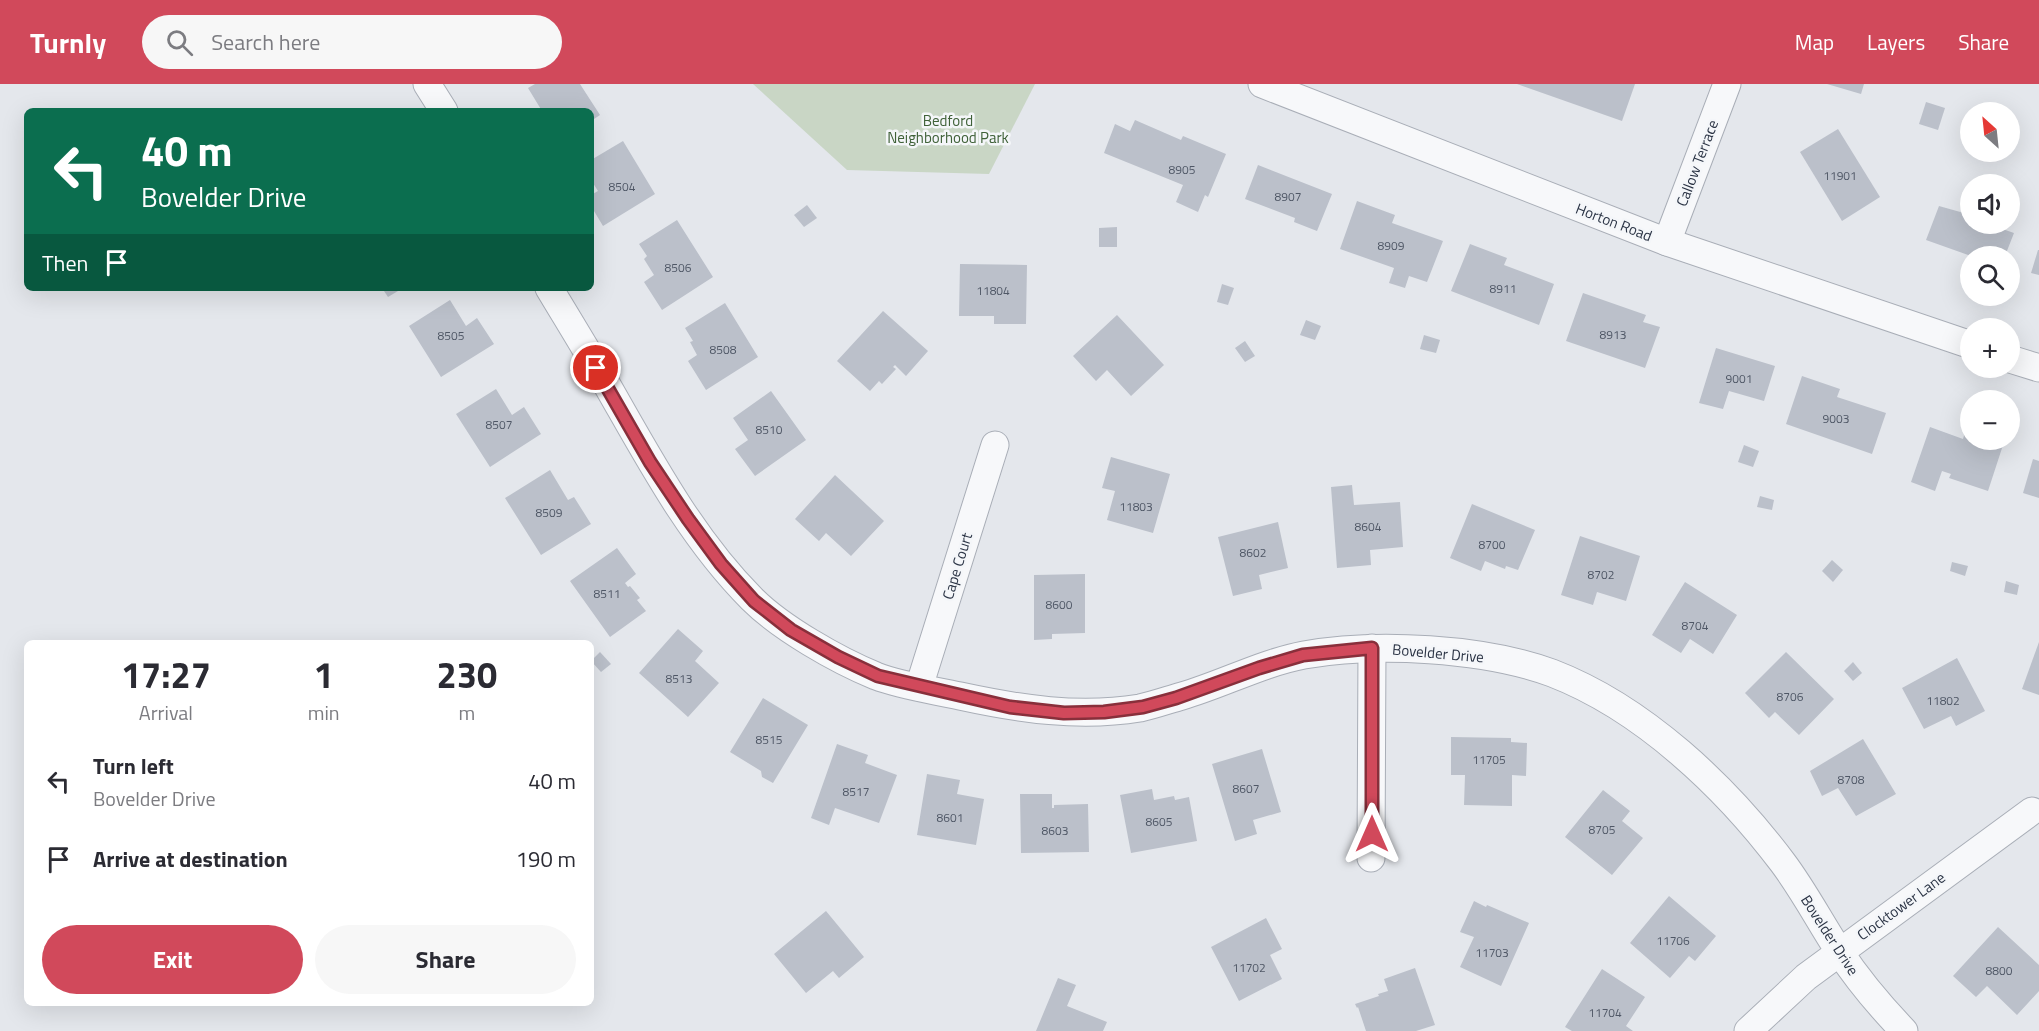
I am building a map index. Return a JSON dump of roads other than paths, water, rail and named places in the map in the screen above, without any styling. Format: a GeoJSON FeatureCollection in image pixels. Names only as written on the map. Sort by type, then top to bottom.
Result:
{"type":"FeatureCollection","features":[{"type":"Feature","properties":{"kind":"street"},"geometry":{"type":"LineString","coordinates":[[427,84],[442,108]]}},
{"type":"Feature","properties":{"kind":"street","name":"Horton Road"},"geometry":{"type":"LineString","coordinates":[[1262,84],[1667,242],[1960,341]]}},
{"type":"Feature","properties":{"kind":"street","name":"Callow Terrace"},"geometry":{"type":"LineString","coordinates":[[1667,242],[1727,84]]}},
{"type":"Feature","properties":{"kind":"street","name":"Bovelder Drive"},"geometry":{"type":"LineString","coordinates":[[551,291],[650,462],[721,564],[754,601],[791,630],[838,657],[878,676],[919,687],[1010,707],[1064,713],[1104,712],[1143,707],[1192,693],[1259,668],[1303,655],[1372,648],[1469,653],[1513,661],[1553,674],[1628,713],[1663,739],[1703,774],[1743,814],[1784,864],[1839,952],[1869,994],[1904,1031]]}},
{"type":"Feature","properties":{"kind":"street"},"geometry":{"type":"LineString","coordinates":[[2020,361],[2039,368]]}},
{"type":"Feature","properties":{"kind":"street","name":"Cape Court"},"geometry":{"type":"LineString","coordinates":[[919,687],[994,445]]}},
{"type":"Feature","properties":{"kind":"street"},"geometry":{"type":"LineString","coordinates":[[1371,858],[1372,648]]}},
{"type":"Feature","properties":{"kind":"street","name":"Clocktower Lane"},"geometry":{"type":"LineString","coordinates":[[1748,1031],[1798,984],[1839,952],[2032,811]]}},
{"type":"Feature","properties":{"kind":"park label","name":"Bedford Neighborhood Park"},"geometry":{"type":"Point","coordinates":[948,128]}}]}
